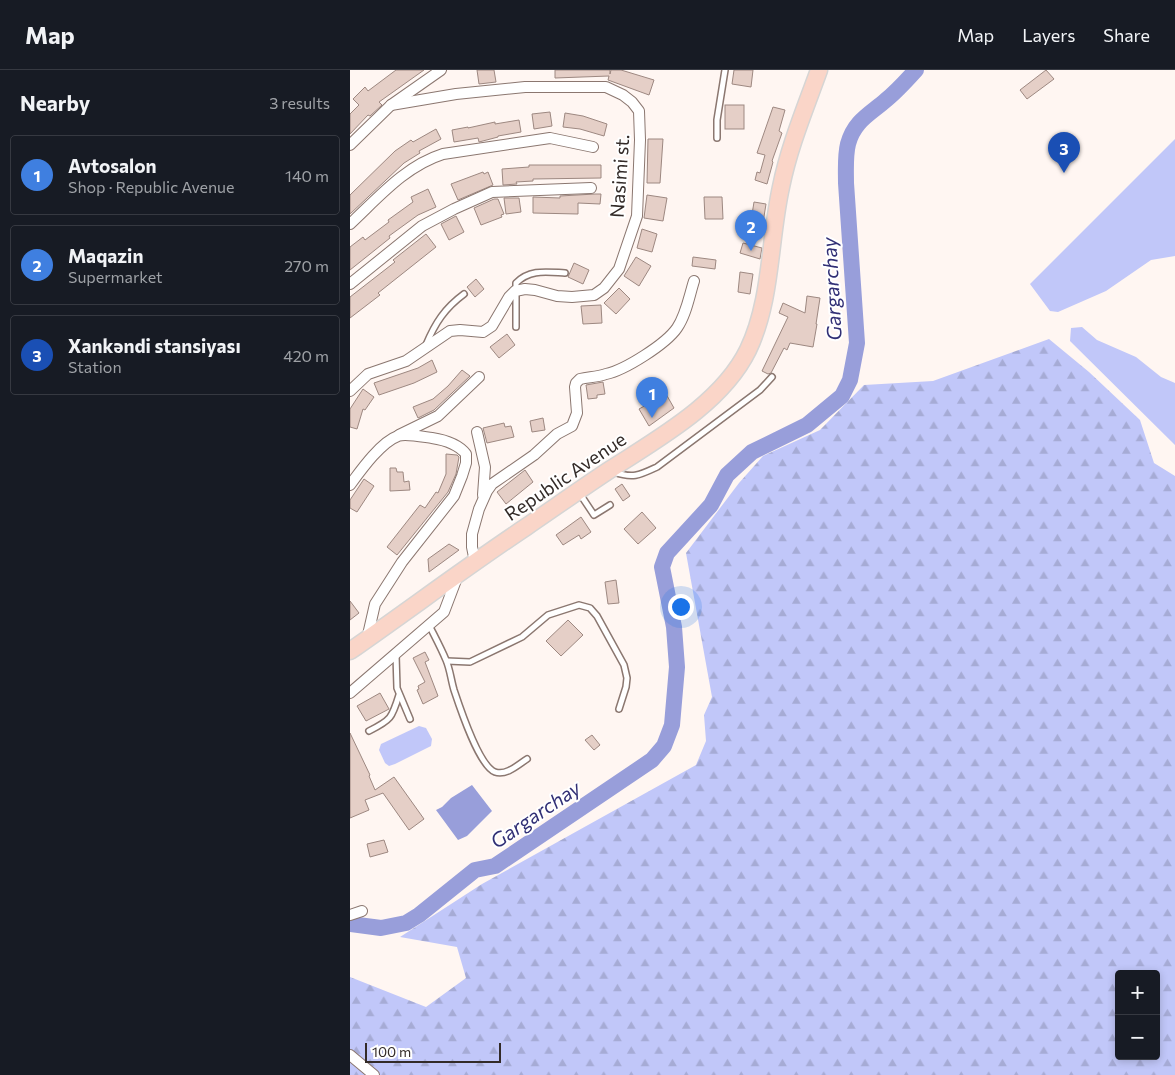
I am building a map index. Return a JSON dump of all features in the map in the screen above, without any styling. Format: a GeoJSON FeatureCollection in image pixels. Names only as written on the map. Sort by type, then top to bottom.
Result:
{"type":"FeatureCollection","features":[{"type":"Feature","properties":{"kind":"main road","name":"Republic Avenue"},"geometry":{"type":"LineString","coordinates":[[350,651],[460,572],[664,434],[703,404],[732,376],[745,355],[762,312],[781,188],[795,134],[819,70]]}},
{"type":"Feature","properties":{"kind":"street"},"geometry":{"type":"LineString","coordinates":[[350,145],[391,105],[441,70]]}},
{"type":"Feature","properties":{"kind":"street","name":"Nasimi st."},"geometry":{"type":"LineString","coordinates":[[391,105],[456,94],[525,87],[606,87],[623,94],[639,111],[640,140],[637,216],[619,269],[604,288],[594,295],[557,296],[526,289],[515,292]]}},
{"type":"Feature","properties":{"kind":"street"},"geometry":{"type":"LineString","coordinates":[[350,224],[396,181],[413,168],[426,160],[443,154],[550,138],[593,147]]}},
{"type":"Feature","properties":{"kind":"street"},"geometry":{"type":"LineString","coordinates":[[350,284],[422,226],[454,208],[492,192],[591,188]]}},
{"type":"Feature","properties":{"kind":"street"},"geometry":{"type":"LineString","coordinates":[[475,562],[472,534],[483,499],[492,484],[534,455],[557,434],[572,426],[576,417],[576,382],[580,379],[616,371],[652,351],[667,340],[677,328],[684,314],[694,281]]}},
{"type":"Feature","properties":{"kind":"street"},"geometry":{"type":"LineString","coordinates":[[350,391],[368,374],[406,361],[450,331],[482,332],[492,326],[509,297],[515,292]]}},
{"type":"Feature","properties":{"kind":"street"},"geometry":{"type":"LineString","coordinates":[[350,485],[365,463],[383,446],[399,435],[438,416],[454,403],[479,377]]}},
{"type":"Feature","properties":{"kind":"street"},"geometry":{"type":"LineString","coordinates":[[477,432],[485,467],[483,499]]}},
{"type":"Feature","properties":{"kind":"street"},"geometry":{"type":"LineString","coordinates":[[367,639],[375,604],[402,562],[454,496],[466,463],[466,454],[461,448],[450,442],[436,438],[399,435]]}},
{"type":"Feature","properties":{"kind":"street"},"geometry":{"type":"LineString","coordinates":[[350,693],[444,612],[460,572]]}},
{"type":"Feature","properties":{"kind":"street"},"geometry":{"type":"LineString","coordinates":[[350,915],[362,911]]}},
{"type":"Feature","properties":{"kind":"street"},"geometry":{"type":"LineString","coordinates":[[350,1055],[374,1075]]}},
{"type":"Feature","properties":{"kind":"lane"},"geometry":{"type":"LineString","coordinates":[[717,138],[725,70]]}},
{"type":"Feature","properties":{"kind":"lane"},"geometry":{"type":"LineString","coordinates":[[516,326],[516,283],[526,274],[536,272],[565,273]]}},
{"type":"Feature","properties":{"kind":"lane"},"geometry":{"type":"LineString","coordinates":[[423,350],[439,317],[453,302],[464,294]]}},
{"type":"Feature","properties":{"kind":"lane"},"geometry":{"type":"LineString","coordinates":[[609,470],[627,477],[642,475],[657,467],[760,390],[772,377]]}},
{"type":"Feature","properties":{"kind":"lane"},"geometry":{"type":"LineString","coordinates":[[578,491],[594,515],[610,505]]}},
{"type":"Feature","properties":{"kind":"lane"},"geometry":{"type":"LineString","coordinates":[[447,661],[470,662],[522,637],[548,615],[579,605],[590,608],[597,616],[624,665],[627,678],[626,687],[619,709]]}},
{"type":"Feature","properties":{"kind":"lane"},"geometry":{"type":"LineString","coordinates":[[428,625],[447,661],[454,689],[481,760],[496,772],[503,772],[511,770],[527,759]]}},
{"type":"Feature","properties":{"kind":"lane"},"geometry":{"type":"LineString","coordinates":[[396,652],[397,688],[410,719]]}},
{"type":"Feature","properties":{"kind":"lane"},"geometry":{"type":"LineString","coordinates":[[369,731],[389,720],[400,694]]}},
{"type":"Feature","properties":{"kind":"green space"},"geometry":{"type":"Polygon","coordinates":[[[1175,139],[1175,256],[1151,260],[1106,291],[1058,312],[1050,311],[1030,284],[1175,139]]]}},
{"type":"Feature","properties":{"kind":"green space"},"geometry":{"type":"Polygon","coordinates":[[[1082,327],[1097,340],[1136,357],[1161,377],[1175,383],[1175,445],[1070,341],[1071,328],[1082,327]]]}},
{"type":"Feature","properties":{"kind":"green space"},"geometry":{"type":"Polygon","coordinates":[[[1049,339],[1089,372],[1140,420],[1154,463],[1175,476],[1175,1075],[350,1075],[350,977],[426,1007],[466,978],[457,947],[400,937],[482,884],[696,765],[706,741],[704,715],[712,697],[686,553],[739,483],[763,456],[820,430],[864,385],[933,381],[1049,339]]]}},
{"type":"Feature","properties":{"kind":"green space"},"geometry":{"type":"Polygon","coordinates":[[[419,726],[426,728],[432,739],[431,746],[395,764],[389,766],[385,763],[379,750],[381,744],[419,726]]]}},
{"type":"Feature","properties":{"kind":"shaded area"},"geometry":{"type":"Polygon","coordinates":[[[472,785],[492,811],[467,836],[458,840],[436,810],[472,785]]]}},
{"type":"Feature","properties":{"kind":"building"},"geometry":{"type":"Polygon","coordinates":[[[396,70],[424,70],[379,102],[382,105],[370,116],[368,115],[350,134],[350,114],[359,105],[353,99],[365,87],[368,91],[396,70]]]}},
{"type":"Feature","properties":{"kind":"building"},"geometry":{"type":"Polygon","coordinates":[[[477,70],[494,70],[496,82],[479,84],[477,70]]]}},
{"type":"Feature","properties":{"kind":"building"},"geometry":{"type":"Polygon","coordinates":[[[555,70],[610,70],[610,74],[611,70],[621,70],[654,80],[649,95],[608,80],[609,76],[555,78],[555,70]]]}},
{"type":"Feature","properties":{"kind":"building"},"geometry":{"type":"Polygon","coordinates":[[[734,70],[753,70],[751,87],[732,84],[734,70]]]}},
{"type":"Feature","properties":{"kind":"building"},"geometry":{"type":"Polygon","coordinates":[[[1046,70],[1054,79],[1027,99],[1020,90],[1046,70]]]}},
{"type":"Feature","properties":{"kind":"building"},"geometry":{"type":"Polygon","coordinates":[[[725,105],[744,105],[744,129],[725,129],[725,105]]]}},
{"type":"Feature","properties":{"kind":"building"},"geometry":{"type":"Polygon","coordinates":[[[773,107],[785,110],[779,131],[782,133],[772,161],[767,184],[755,180],[757,172],[760,173],[765,155],[757,153],[773,107]]]}},
{"type":"Feature","properties":{"kind":"building"},"geometry":{"type":"Polygon","coordinates":[[[550,112],[552,126],[534,129],[532,114],[550,112]]]}},
{"type":"Feature","properties":{"kind":"building"},"geometry":{"type":"Polygon","coordinates":[[[565,113],[583,116],[607,124],[604,136],[580,129],[563,127],[565,113]]]}},
{"type":"Feature","properties":{"kind":"building"},"geometry":{"type":"Polygon","coordinates":[[[519,120],[521,132],[479,142],[478,138],[454,142],[452,130],[495,122],[495,124],[519,120]]]}},
{"type":"Feature","properties":{"kind":"building"},"geometry":{"type":"Polygon","coordinates":[[[436,129],[441,139],[419,151],[420,153],[404,163],[350,214],[350,195],[395,151],[411,140],[413,142],[436,129]]]}},
{"type":"Feature","properties":{"kind":"building"},"geometry":{"type":"Polygon","coordinates":[[[648,139],[663,139],[660,183],[647,183],[648,139]]]}},
{"type":"Feature","properties":{"kind":"building"},"geometry":{"type":"Polygon","coordinates":[[[529,165],[601,165],[601,178],[533,179],[533,181],[503,185],[502,169],[529,167],[529,165]]]}},
{"type":"Feature","properties":{"kind":"building"},"geometry":{"type":"Polygon","coordinates":[[[483,172],[484,174],[488,172],[493,185],[458,200],[451,184],[483,172]]]}},
{"type":"Feature","properties":{"kind":"building"},"geometry":{"type":"Polygon","coordinates":[[[428,189],[436,207],[418,215],[389,236],[390,238],[350,270],[350,247],[363,237],[365,240],[389,222],[388,220],[413,202],[411,197],[428,189]]]}},
{"type":"Feature","properties":{"kind":"building"},"geometry":{"type":"Polygon","coordinates":[[[601,194],[600,204],[578,203],[578,214],[533,213],[533,197],[560,198],[560,196],[601,194]]]}},
{"type":"Feature","properties":{"kind":"building"},"geometry":{"type":"Polygon","coordinates":[[[647,195],[667,198],[663,221],[644,218],[647,195]]]}},
{"type":"Feature","properties":{"kind":"building"},"geometry":{"type":"Polygon","coordinates":[[[704,197],[722,197],[723,219],[705,219],[704,197]]]}},
{"type":"Feature","properties":{"kind":"building"},"geometry":{"type":"Polygon","coordinates":[[[504,198],[519,198],[521,212],[506,214],[504,198]]]}},
{"type":"Feature","properties":{"kind":"building"},"geometry":{"type":"Polygon","coordinates":[[[498,199],[504,214],[501,215],[502,217],[481,225],[474,208],[498,199]]]}},
{"type":"Feature","properties":{"kind":"building"},"geometry":{"type":"Polygon","coordinates":[[[754,202],[766,204],[762,229],[750,227],[754,202]]]}},
{"type":"Feature","properties":{"kind":"building"},"geometry":{"type":"Polygon","coordinates":[[[456,216],[464,232],[449,240],[441,224],[456,216]]]}},
{"type":"Feature","properties":{"kind":"building"},"geometry":{"type":"Polygon","coordinates":[[[642,229],[657,234],[652,252],[637,248],[642,229]]]}},
{"type":"Feature","properties":{"kind":"building"},"geometry":{"type":"Polygon","coordinates":[[[426,234],[436,247],[350,318],[350,297],[395,262],[393,260],[426,234]]]}},
{"type":"Feature","properties":{"kind":"building"},"geometry":{"type":"Polygon","coordinates":[[[743,243],[762,248],[760,259],[740,253],[743,243]]]}},
{"type":"Feature","properties":{"kind":"building"},"geometry":{"type":"Polygon","coordinates":[[[636,257],[651,266],[639,286],[624,276],[636,257]]]}},
{"type":"Feature","properties":{"kind":"building"},"geometry":{"type":"Polygon","coordinates":[[[693,257],[716,260],[715,269],[692,266],[693,257]]]}},
{"type":"Feature","properties":{"kind":"building"},"geometry":{"type":"Polygon","coordinates":[[[574,263],[589,270],[583,284],[568,277],[574,263]]]}},
{"type":"Feature","properties":{"kind":"building"},"geometry":{"type":"Polygon","coordinates":[[[740,272],[753,274],[750,294],[738,292],[740,272]]]}},
{"type":"Feature","properties":{"kind":"building"},"geometry":{"type":"Polygon","coordinates":[[[476,279],[484,289],[475,297],[467,287],[476,279]]]}},
{"type":"Feature","properties":{"kind":"building"},"geometry":{"type":"Polygon","coordinates":[[[619,288],[630,299],[616,314],[604,303],[619,288]]]}},
{"type":"Feature","properties":{"kind":"building"},"geometry":{"type":"Polygon","coordinates":[[[807,296],[820,298],[813,347],[790,343],[787,350],[784,348],[771,373],[768,374],[762,371],[788,317],[779,313],[783,303],[805,313],[807,296]]]}},
{"type":"Feature","properties":{"kind":"building"},"geometry":{"type":"Polygon","coordinates":[[[601,305],[602,323],[583,324],[581,306],[601,305]]]}},
{"type":"Feature","properties":{"kind":"building"},"geometry":{"type":"Polygon","coordinates":[[[507,334],[515,345],[499,358],[490,347],[507,334]]]}},
{"type":"Feature","properties":{"kind":"building"},"geometry":{"type":"Polygon","coordinates":[[[432,360],[437,372],[414,383],[379,395],[374,383],[418,368],[432,360]]]}},
{"type":"Feature","properties":{"kind":"building"},"geometry":{"type":"Polygon","coordinates":[[[462,370],[470,376],[434,410],[418,418],[413,407],[433,399],[462,370]]]}},
{"type":"Feature","properties":{"kind":"building"},"geometry":{"type":"Polygon","coordinates":[[[603,382],[605,394],[597,395],[597,398],[588,399],[586,385],[603,382]]]}},
{"type":"Feature","properties":{"kind":"building"},"geometry":{"type":"Polygon","coordinates":[[[363,389],[374,397],[365,410],[363,409],[357,429],[350,427],[350,409],[363,389]]]}},
{"type":"Feature","properties":{"kind":"building"},"geometry":{"type":"Polygon","coordinates":[[[666,394],[674,408],[649,426],[639,409],[666,394]]]}},
{"type":"Feature","properties":{"kind":"building"},"geometry":{"type":"Polygon","coordinates":[[[543,418],[545,430],[532,432],[530,421],[543,418]]]}},
{"type":"Feature","properties":{"kind":"building"},"geometry":{"type":"Polygon","coordinates":[[[504,423],[505,427],[511,426],[514,437],[487,443],[483,428],[504,423]]]}},
{"type":"Feature","properties":{"kind":"building"},"geometry":{"type":"Polygon","coordinates":[[[446,454],[459,457],[456,474],[448,492],[397,555],[387,547],[420,505],[425,508],[436,492],[438,493],[446,474],[446,454]]]}},
{"type":"Feature","properties":{"kind":"building"},"geometry":{"type":"Polygon","coordinates":[[[390,468],[396,468],[397,472],[403,472],[404,482],[409,481],[410,490],[390,491],[390,468]]]}},
{"type":"Feature","properties":{"kind":"building"},"geometry":{"type":"Polygon","coordinates":[[[525,470],[533,482],[506,504],[497,492],[525,470]]]}},
{"type":"Feature","properties":{"kind":"building"},"geometry":{"type":"Polygon","coordinates":[[[364,479],[374,486],[357,512],[350,508],[350,500],[364,479]]]}},
{"type":"Feature","properties":{"kind":"building"},"geometry":{"type":"Polygon","coordinates":[[[622,484],[630,496],[623,501],[615,489],[622,484]]]}},
{"type":"Feature","properties":{"kind":"building"},"geometry":{"type":"Polygon","coordinates":[[[642,512],[656,528],[638,544],[624,529],[642,512]]]}},
{"type":"Feature","properties":{"kind":"building"},"geometry":{"type":"Polygon","coordinates":[[[581,517],[591,532],[581,539],[579,535],[563,545],[556,535],[581,517]]]}},
{"type":"Feature","properties":{"kind":"building"},"geometry":{"type":"Polygon","coordinates":[[[449,544],[459,550],[429,572],[428,559],[449,544]]]}},
{"type":"Feature","properties":{"kind":"building"},"geometry":{"type":"Polygon","coordinates":[[[616,580],[619,603],[608,604],[605,582],[616,580]]]}},
{"type":"Feature","properties":{"kind":"building"},"geometry":{"type":"Polygon","coordinates":[[[350,601],[359,613],[350,620],[350,601]]]}},
{"type":"Feature","properties":{"kind":"building"},"geometry":{"type":"Polygon","coordinates":[[[568,620],[583,635],[561,656],[546,641],[568,620]]]}},
{"type":"Feature","properties":{"kind":"building"},"geometry":{"type":"Polygon","coordinates":[[[425,652],[429,660],[425,662],[438,696],[423,704],[417,690],[419,689],[418,686],[425,682],[413,658],[425,652]]]}},
{"type":"Feature","properties":{"kind":"building"},"geometry":{"type":"Polygon","coordinates":[[[380,693],[389,709],[366,721],[357,706],[380,693]]]}},
{"type":"Feature","properties":{"kind":"building"},"geometry":{"type":"Polygon","coordinates":[[[350,733],[375,790],[394,777],[424,819],[409,830],[383,793],[365,800],[369,810],[350,818],[350,733]]]}},
{"type":"Feature","properties":{"kind":"building"},"geometry":{"type":"Polygon","coordinates":[[[592,735],[600,745],[594,750],[585,740],[592,735]]]}},
{"type":"Feature","properties":{"kind":"building"},"geometry":{"type":"Polygon","coordinates":[[[384,840],[388,852],[370,857],[367,844],[384,840]]]}},
{"type":"Feature","properties":{"kind":"waterway","name":"Gargarchay"},"geometry":{"type":"LineString","coordinates":[[350,924],[381,928],[406,923],[419,915],[475,870],[495,866],[652,760],[664,746],[672,725],[677,667],[674,627],[662,567],[667,553],[711,505],[727,475],[752,452],[807,425],[842,396],[850,380],[857,343],[846,183],[848,144],[858,124],[894,93],[916,70]]}},
{"type":"Feature","properties":{"kind":"place","name":"Xankəndi stansiyası"},"geometry":{"type":"Point","coordinates":[1064,173]}},
{"type":"Feature","properties":{"kind":"place","name":"Maqazin"},"geometry":{"type":"Point","coordinates":[751,251]}},
{"type":"Feature","properties":{"kind":"place","name":"Avtosalon"},"geometry":{"type":"Point","coordinates":[652,418]}}]}
